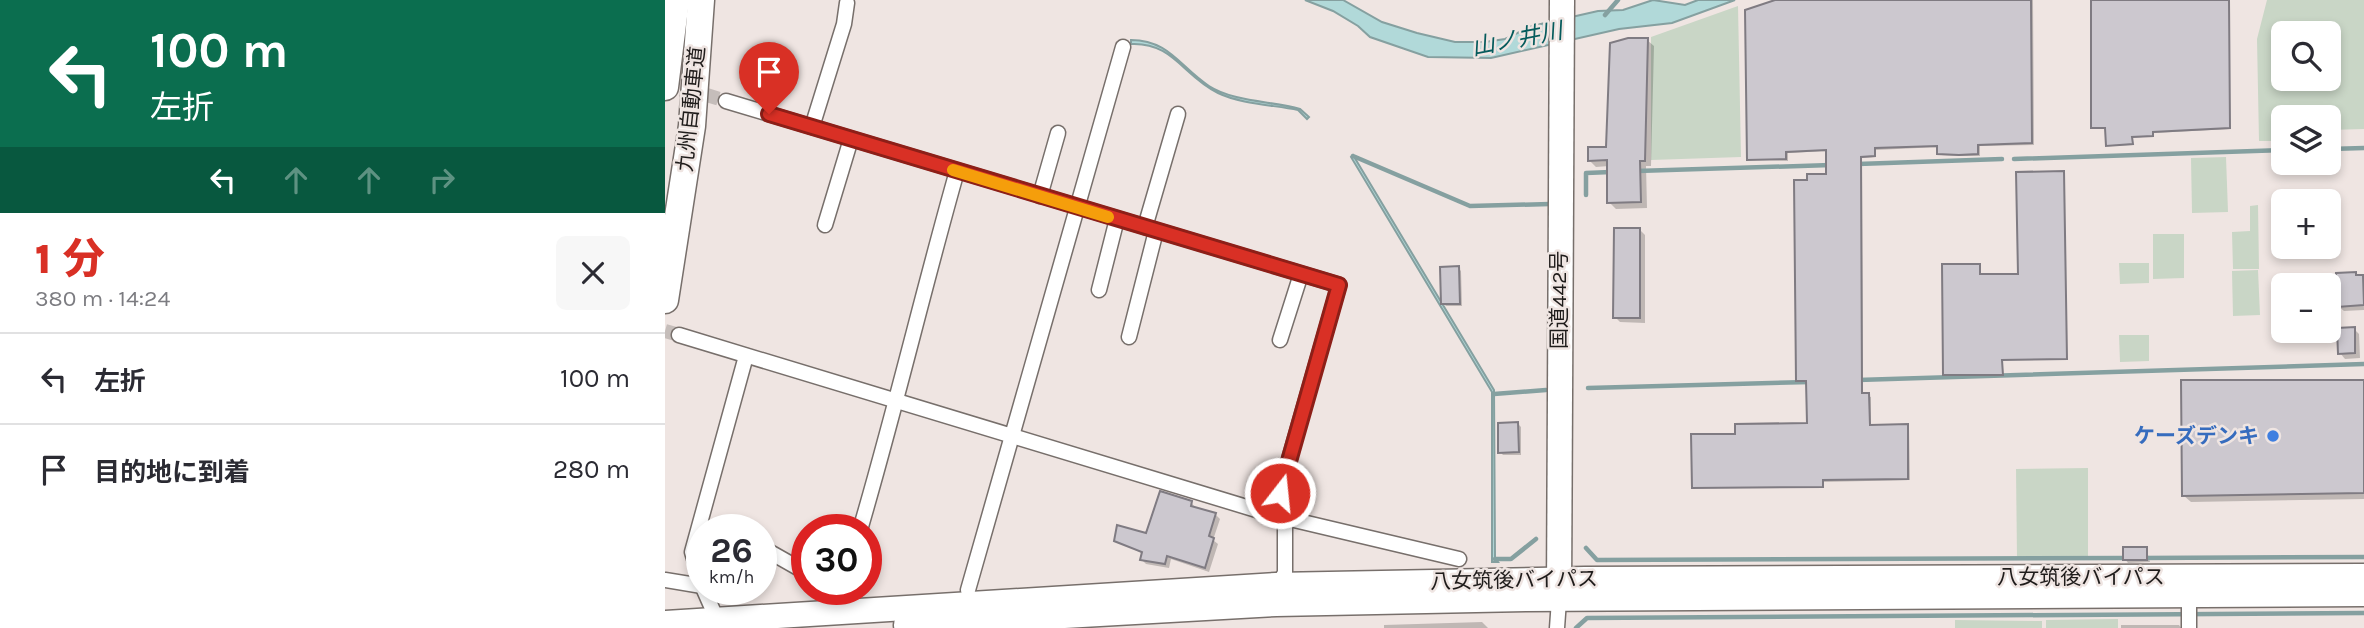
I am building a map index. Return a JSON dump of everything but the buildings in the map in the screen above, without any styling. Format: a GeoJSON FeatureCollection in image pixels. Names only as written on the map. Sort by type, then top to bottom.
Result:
{"type":"FeatureCollection","features":[{"type":"Feature","properties":{"kind":"highway","name":"九州自動車道"},"geometry":{"type":"LineString","coordinates":[[665,87],[676,0]]}},
{"type":"Feature","properties":{"kind":"highway","name":"九州自動車道"},"geometry":{"type":"LineString","coordinates":[[665,300],[692,126],[701,0]]}},
{"type":"Feature","properties":{"kind":"highway"},"geometry":{"type":"LineString","coordinates":[[692,126],[703,76],[712,0]]}},
{"type":"Feature","properties":{"kind":"highway","name":"国道442号"},"geometry":{"type":"LineString","coordinates":[[1560,589],[1562,7]]}},
{"type":"Feature","properties":{"kind":"highway","name":"八女筑後バイパス"},"geometry":{"type":"LineString","coordinates":[[665,623],[719,624],[845,610],[1276,595],[2364,576]]}},
{"type":"Feature","properties":{"kind":"highway","name":"八女筑後バイパス"},"geometry":{"type":"LineString","coordinates":[[1560,589],[2364,594]]}},
{"type":"Feature","properties":{"kind":"street"},"geometry":{"type":"LineString","coordinates":[[812,127],[844,24],[846,3]]}},
{"type":"Feature","properties":{"kind":"street"},"geometry":{"type":"LineString","coordinates":[[968,590],[1123,47]]}},
{"type":"Feature","properties":{"kind":"street"},"geometry":{"type":"LineString","coordinates":[[726,101],[1339,285],[1279,517],[1285,573],[1276,595]]}},
{"type":"Feature","properties":{"kind":"street"},"geometry":{"type":"LineString","coordinates":[[1129,337],[1178,114]]}},
{"type":"Feature","properties":{"kind":"street"},"geometry":{"type":"LineString","coordinates":[[1039,196],[1058,133]]}},
{"type":"Feature","properties":{"kind":"street"},"geometry":{"type":"LineString","coordinates":[[825,225],[851,139]]}},
{"type":"Feature","properties":{"kind":"street"},"geometry":{"type":"LineString","coordinates":[[865,514],[957,171]]}},
{"type":"Feature","properties":{"kind":"street"},"geometry":{"type":"LineString","coordinates":[[1099,290],[1117,219]]}},
{"type":"Feature","properties":{"kind":"street"},"geometry":{"type":"LineString","coordinates":[[1280,340],[1301,274]]}},
{"type":"Feature","properties":{"kind":"street"},"geometry":{"type":"LineString","coordinates":[[679,335],[1279,517],[1459,559]]}},
{"type":"Feature","properties":{"kind":"street"},"geometry":{"type":"LineString","coordinates":[[702,514],[746,356]]}},
{"type":"Feature","properties":{"kind":"street"},"geometry":{"type":"LineString","coordinates":[[665,580],[686,581]]}},
{"type":"Feature","properties":{"kind":"street"},"geometry":{"type":"LineString","coordinates":[[1557,628],[1560,589]]}},
{"type":"Feature","properties":{"kind":"street"},"geometry":{"type":"LineString","coordinates":[[2189,595],[2189,628]]}},
{"type":"Feature","properties":{"kind":"street"},"geometry":{"type":"LineString","coordinates":[[711,605],[719,624]]}},
{"type":"Feature","properties":{"kind":"green space"},"geometry":{"type":"Polygon","coordinates":[[[2267,0],[2364,0],[2364,129],[2341,130],[2341,105],[2271,105],[2271,141],[2259,141],[2257,39],[2267,0]]]}},
{"type":"Feature","properties":{"kind":"green space"},"geometry":{"type":"Polygon","coordinates":[[[1738,6],[1741,157],[1651,160],[1651,37],[1738,6]]]}},
{"type":"Feature","properties":{"kind":"green space"},"geometry":{"type":"Polygon","coordinates":[[[2226,157],[2228,212],[2192,213],[2191,158],[2226,157]]]}},
{"type":"Feature","properties":{"kind":"green space"},"geometry":{"type":"Polygon","coordinates":[[[2258,205],[2259,269],[2233,269],[2232,232],[2250,231],[2250,206],[2258,205]]]}},
{"type":"Feature","properties":{"kind":"green space"},"geometry":{"type":"Polygon","coordinates":[[[2153,234],[2184,234],[2184,278],[2153,279],[2153,234]]]}},
{"type":"Feature","properties":{"kind":"green space"},"geometry":{"type":"Polygon","coordinates":[[[2119,263],[2149,263],[2149,283],[2120,284],[2119,263]]]}},
{"type":"Feature","properties":{"kind":"green space"},"geometry":{"type":"Polygon","coordinates":[[[2258,270],[2260,315],[2233,316],[2232,271],[2258,270]]]}},
{"type":"Feature","properties":{"kind":"green space"},"geometry":{"type":"Polygon","coordinates":[[[2119,335],[2149,335],[2149,361],[2120,362],[2119,335]]]}},
{"type":"Feature","properties":{"kind":"green space"},"geometry":{"type":"Polygon","coordinates":[[[2088,468],[2088,557],[2017,557],[2016,469],[2088,468]]]}},
{"type":"Feature","properties":{"kind":"green space"},"geometry":{"type":"Polygon","coordinates":[[[2118,619],[2118,628],[2046,628],[2046,620],[2118,619]]]}},
{"type":"Feature","properties":{"kind":"green space"},"geometry":{"type":"Polygon","coordinates":[[[1955,620],[2042,621],[2042,628],[1955,628],[1955,620]]]}},
{"type":"Feature","properties":{"kind":"water","name":"山ノ井川"},"geometry":{"type":"Polygon","coordinates":[[[1305,0],[1343,0],[1382,22],[1417,33],[1455,42],[1485,42],[1505,39],[1532,26],[1598,11],[1623,10],[1653,0],[1685,5],[1698,0],[1735,0],[1672,23],[1619,29],[1491,58],[1428,57],[1370,37],[1358,26],[1333,11],[1305,0]]]}},
{"type":"Feature","properties":{"kind":"water"},"geometry":{"type":"Polygon","coordinates":[[[1131,40],[1144,41],[1165,50],[1199,79],[1219,91],[1300,109],[1309,117],[1307,119],[1298,110],[1227,97],[1206,86],[1168,54],[1157,48],[1131,44],[1131,40]]]}},
{"type":"Feature","properties":{"kind":"water"},"geometry":{"type":"Polygon","coordinates":[[[1353,155],[1494,390],[1495,558],[1498,562],[1492,562],[1492,392],[1351,157],[1353,155]]]}},
{"type":"Feature","properties":{"kind":"waterway"},"geometry":{"type":"LineString","coordinates":[[1605,15],[1618,0]]}},
{"type":"Feature","properties":{"kind":"waterway"},"geometry":{"type":"LineString","coordinates":[[2341,149],[2364,148]]}},
{"type":"Feature","properties":{"kind":"waterway"},"geometry":{"type":"LineString","coordinates":[[2014,159],[2271,150]]}},
{"type":"Feature","properties":{"kind":"waterway"},"geometry":{"type":"LineString","coordinates":[[1353,156],[1470,206],[1550,204]]}},
{"type":"Feature","properties":{"kind":"waterway"},"geometry":{"type":"LineString","coordinates":[[1858,164],[2002,159]]}},
{"type":"Feature","properties":{"kind":"waterway"},"geometry":{"type":"LineString","coordinates":[[1637,171],[1831,165]]}},
{"type":"Feature","properties":{"kind":"waterway"},"geometry":{"type":"LineString","coordinates":[[1586,195],[1586,173],[1611,172]]}},
{"type":"Feature","properties":{"kind":"waterway"},"geometry":{"type":"LineString","coordinates":[[1858,380],[2364,364]]}},
{"type":"Feature","properties":{"kind":"waterway"},"geometry":{"type":"LineString","coordinates":[[1588,388],[1810,382]]}},
{"type":"Feature","properties":{"kind":"waterway"},"geometry":{"type":"LineString","coordinates":[[1494,394],[1546,390]]}},
{"type":"Feature","properties":{"kind":"waterway"},"geometry":{"type":"LineString","coordinates":[[1495,559],[1511,559],[1536,539]]}},
{"type":"Feature","properties":{"kind":"waterway"},"geometry":{"type":"LineString","coordinates":[[1586,548],[1597,560],[2126,558]]}},
{"type":"Feature","properties":{"kind":"waterway"},"geometry":{"type":"LineString","coordinates":[[2142,558],[2364,557]]}},
{"type":"Feature","properties":{"kind":"waterway"},"geometry":{"type":"LineString","coordinates":[[1576,628],[1587,618],[2364,613]]}},
{"type":"Feature","properties":{"kind":"tunnel"},"geometry":{"type":"LineString","coordinates":[[665,82],[726,101]]}},
{"type":"Feature","properties":{"kind":"tunnel"},"geometry":{"type":"LineString","coordinates":[[665,331],[679,335]]}},
{"type":"Feature","properties":{"kind":"slow traffic"},"geometry":{"type":"LineString","coordinates":[[953,170],[1108,217]]}},
{"type":"Feature","properties":{"kind":"place","name":"ケーズデンキ"},"geometry":{"type":"Point","coordinates":[2273,436]}},
{"type":"Feature","properties":{"kind":"route"},"geometry":{"type":"LineString","coordinates":[[769,114],[1339,285],[1280,493]]}}]}
